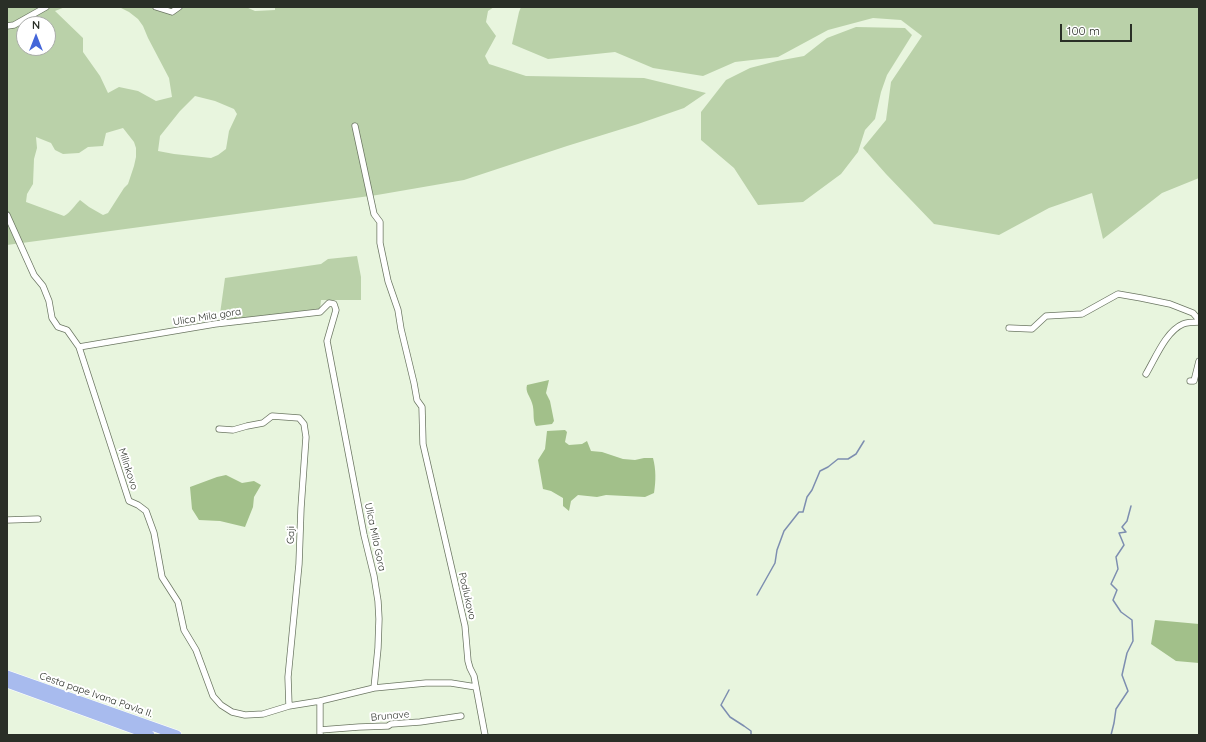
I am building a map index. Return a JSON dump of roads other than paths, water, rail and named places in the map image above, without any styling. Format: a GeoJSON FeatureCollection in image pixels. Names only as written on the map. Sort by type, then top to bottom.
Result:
{"type":"FeatureCollection","features":[{"type":"Feature","properties":{"kind":"main road","name":"Cesta pape Ivana Pavla II."},"geometry":{"type":"LineString","coordinates":[[7,675],[177,735]]}},
{"type":"Feature","properties":{"kind":"main road","name":"Cesta pape Ivana Pavla II."},"geometry":{"type":"LineString","coordinates":[[7,683],[150,735]]}},
{"type":"Feature","properties":{"kind":"street"},"geometry":{"type":"LineString","coordinates":[[7,26],[14,25],[46,7]]}},
{"type":"Feature","properties":{"kind":"street"},"geometry":{"type":"LineString","coordinates":[[156,7],[172,12],[179,7]]}},
{"type":"Feature","properties":{"kind":"street","name":"Podlukovo"},"geometry":{"type":"LineString","coordinates":[[355,126],[374,214],[380,222],[380,243],[388,281],[398,310],[417,400],[422,408],[423,444],[465,626],[468,661],[474,676],[486,735]]}},
{"type":"Feature","properties":{"kind":"street","name":"Milinkovo"},"geometry":{"type":"LineString","coordinates":[[7,215],[34,275],[42,286],[49,301],[52,318],[58,327],[66,330],[79,347],[129,501],[146,511],[154,533],[162,577],[178,602],[184,630],[196,650],[213,696],[221,705],[232,712],[245,714],[263,714],[289,706]]}},
{"type":"Feature","properties":{"kind":"street"},"geometry":{"type":"LineString","coordinates":[[1009,328],[1032,329],[1046,316],[1082,314],[1118,294],[1170,304],[1193,313],[1199,321],[1184,324],[1173,331],[1165,341],[1146,374]]}},
{"type":"Feature","properties":{"kind":"street","name":"Ulica Mila gora"},"geometry":{"type":"LineString","coordinates":[[79,347],[215,324],[320,312],[329,303],[334,304]]}},
{"type":"Feature","properties":{"kind":"street","name":"Ulica Mila Gora"},"geometry":{"type":"LineString","coordinates":[[334,304],[336,310],[327,341],[378,601],[378,648],[374,688]]}},
{"type":"Feature","properties":{"kind":"street"},"geometry":{"type":"LineString","coordinates":[[1190,381],[1194,381],[1199,361]]}},
{"type":"Feature","properties":{"kind":"street","name":"Gaji"},"geometry":{"type":"LineString","coordinates":[[219,429],[233,430],[263,423],[272,416],[299,418],[304,424],[306,437],[299,564],[288,677],[289,706]]}},
{"type":"Feature","properties":{"kind":"street"},"geometry":{"type":"LineString","coordinates":[[7,520],[38,519]]}},
{"type":"Feature","properties":{"kind":"street"},"geometry":{"type":"LineString","coordinates":[[289,706],[320,701],[374,688],[426,683],[451,683],[476,688]]}},
{"type":"Feature","properties":{"kind":"street"},"geometry":{"type":"LineString","coordinates":[[320,701],[320,732]]}},
{"type":"Feature","properties":{"kind":"street","name":"Brunave"},"geometry":{"type":"LineString","coordinates":[[320,732],[359,727],[388,726],[391,724],[420,722],[461,716]]}},
{"type":"Feature","properties":{"kind":"waterway"},"geometry":{"type":"LineString","coordinates":[[757,595],[775,563],[777,550],[784,531],[799,512],[803,512],[807,497],[812,490],[820,471],[838,459],[848,459],[856,454],[864,441]]}},
{"type":"Feature","properties":{"kind":"waterway"},"geometry":{"type":"LineString","coordinates":[[1111,735],[1116,709],[1128,691],[1122,675],[1127,653],[1133,641],[1132,620],[1121,612],[1113,600],[1117,590],[1111,584],[1118,569],[1116,557],[1124,545],[1119,533],[1126,532],[1122,527],[1127,521],[1131,506]]}},
{"type":"Feature","properties":{"kind":"waterway"},"geometry":{"type":"LineString","coordinates":[[729,690],[721,705],[730,717],[751,731],[751,735]]}}]}
